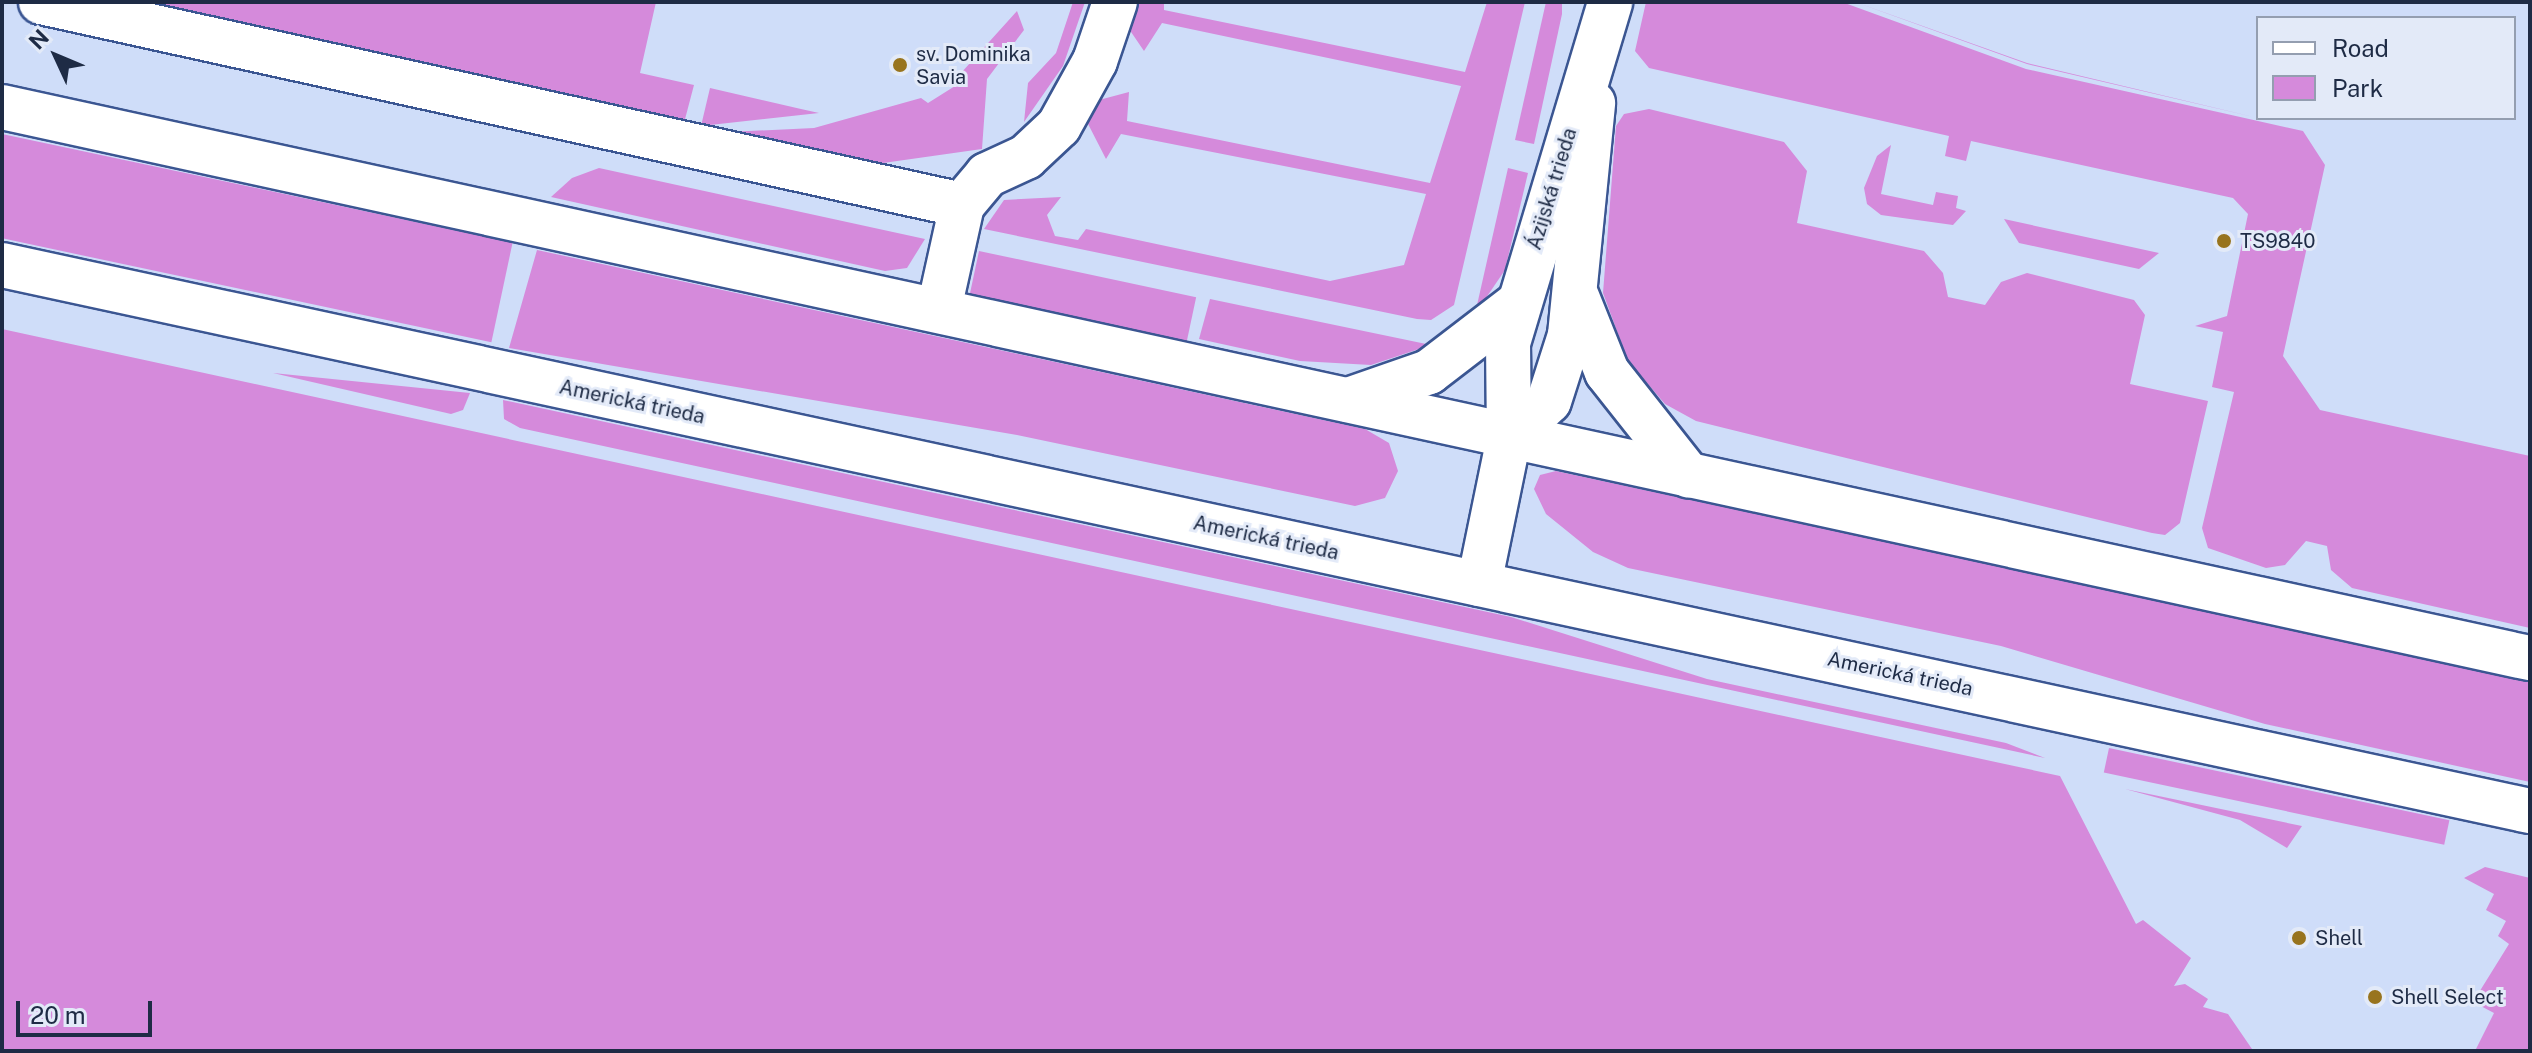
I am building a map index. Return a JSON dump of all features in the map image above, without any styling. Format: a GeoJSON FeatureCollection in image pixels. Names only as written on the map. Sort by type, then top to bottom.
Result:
{"type":"FeatureCollection","features":[{"type":"Feature","properties":{"kind":"street"},"geometry":{"type":"LineString","coordinates":[[41,2],[962,205]]}},
{"type":"Feature","properties":{"kind":"street"},"geometry":{"type":"LineString","coordinates":[[939,309],[962,205],[987,175],[1026,157],[1059,126],[1095,61],[1115,2]]}},
{"type":"Feature","properties":{"kind":"street","name":"Ázijská trieda"},"geometry":{"type":"LineString","coordinates":[[1509,438],[1549,401],[1577,295],[1593,78],[1610,2]]}},
{"type":"Feature","properties":{"kind":"street","name":"Ázijská trieda"},"geometry":{"type":"LineString","coordinates":[[1479,584],[1509,438],[1508,343],[1568,132],[1593,78]]}},
{"type":"Feature","properties":{"kind":"street"},"geometry":{"type":"LineString","coordinates":[[2,107],[939,309],[1509,438],[2530,658]]}},
{"type":"Feature","properties":{"kind":"street","name":"Americká trieda"},"geometry":{"type":"LineString","coordinates":[[2,265],[2530,811]]}},
{"type":"Feature","properties":{"kind":"street","name":"Ázijská trieda"},"geometry":{"type":"LineString","coordinates":[[1577,295],[1607,372],[1689,476]]}},
{"type":"Feature","properties":{"kind":"street"},"geometry":{"type":"LineString","coordinates":[[1348,400],[1429,372],[1472,346],[1519,303]]}},
{"type":"Feature","properties":{"kind":"green space"},"geometry":{"type":"Polygon","coordinates":[[[109,2],[656,2],[640,73],[694,85],[684,123],[109,2]]]}},
{"type":"Feature","properties":{"kind":"green space"},"geometry":{"type":"Polygon","coordinates":[[[1073,2],[1085,2],[1063,66],[1024,122],[1028,83],[1056,53],[1073,2]]]}},
{"type":"Feature","properties":{"kind":"green space"},"geometry":{"type":"Polygon","coordinates":[[[1133,2],[1164,2],[1164,10],[1465,72],[1487,2],[1525,2],[1454,305],[1431,320],[1417,319],[984,229],[1004,200],[1061,197],[1047,215],[1055,236],[1078,240],[1086,229],[1330,281],[1404,265],[1426,194],[1121,134],[1106,159],[1086,120],[1099,100],[1129,92],[1127,121],[1430,183],[1461,86],[1162,23],[1144,51],[1129,29],[1133,2]]]}},
{"type":"Feature","properties":{"kind":"green space"},"geometry":{"type":"Polygon","coordinates":[[[1546,2],[1562,2],[1562,14],[1534,144],[1515,140],[1546,2]]]}},
{"type":"Feature","properties":{"kind":"green space"},"geometry":{"type":"Polygon","coordinates":[[[1646,2],[1842,2],[2026,69],[2303,131],[2325,165],[2283,356],[2320,410],[2530,456],[2530,628],[2352,588],[2331,570],[2327,546],[2306,541],[2285,565],[2266,568],[2208,548],[2202,528],[2234,392],[2212,387],[2223,332],[2195,326],[2227,316],[2248,214],[2233,198],[1971,141],[1966,161],[1945,156],[1949,136],[1649,68],[1635,51],[1646,2]]]}},
{"type":"Feature","properties":{"kind":"green space"},"geometry":{"type":"Polygon","coordinates":[[[1855,2],[2027,63],[2256,118],[2027,64],[1855,2]]]}},
{"type":"Feature","properties":{"kind":"green space"},"geometry":{"type":"Polygon","coordinates":[[[1017,11],[1024,30],[987,79],[982,149],[883,163],[728,132],[814,128],[921,98],[928,103],[963,81],[961,73],[1017,11]]]}},
{"type":"Feature","properties":{"kind":"green space"},"geometry":{"type":"Polygon","coordinates":[[[710,88],[801,109],[819,113],[701,126],[710,88]]]}},
{"type":"Feature","properties":{"kind":"green space"},"geometry":{"type":"Polygon","coordinates":[[[1649,109],[1784,142],[1807,171],[1797,223],[1924,251],[1943,273],[1948,297],[1985,305],[2001,282],[2027,273],[2134,300],[2145,315],[2130,384],[2208,401],[2180,523],[2165,535],[2152,533],[1696,421],[1665,404],[1628,361],[1603,293],[1616,126],[1624,114],[1649,109]]]}},
{"type":"Feature","properties":{"kind":"green space"},"geometry":{"type":"Polygon","coordinates":[[[2,134],[513,243],[491,342],[2,238],[2,134]]]}},
{"type":"Feature","properties":{"kind":"green space"},"geometry":{"type":"Polygon","coordinates":[[[1891,145],[1881,194],[1933,205],[1936,192],[1958,196],[1956,208],[1966,211],[1953,225],[1881,215],[1867,204],[1864,188],[1877,156],[1891,145]]]}},
{"type":"Feature","properties":{"kind":"green space"},"geometry":{"type":"Polygon","coordinates":[[[599,168],[925,239],[907,268],[885,271],[551,197],[572,178],[599,168]]]}},
{"type":"Feature","properties":{"kind":"green space"},"geometry":{"type":"Polygon","coordinates":[[[1508,168],[1528,173],[1505,270],[1475,314],[1508,168]]]}},
{"type":"Feature","properties":{"kind":"green space"},"geometry":{"type":"Polygon","coordinates":[[[2004,219],[2159,253],[2139,269],[2019,243],[2004,219]]]}},
{"type":"Feature","properties":{"kind":"green space"},"geometry":{"type":"Polygon","coordinates":[[[537,250],[1365,429],[1389,443],[1398,471],[1385,498],[1355,506],[1017,435],[509,348],[537,250]]]}},
{"type":"Feature","properties":{"kind":"green space"},"geometry":{"type":"Polygon","coordinates":[[[979,251],[1196,297],[1187,342],[969,296],[979,251]]]}},
{"type":"Feature","properties":{"kind":"green space"},"geometry":{"type":"Polygon","coordinates":[[[1210,299],[1431,345],[1371,365],[1300,361],[1199,339],[1210,299]]]}},
{"type":"Feature","properties":{"kind":"green space"},"geometry":{"type":"Polygon","coordinates":[[[2,329],[2060,776],[2136,924],[2143,920],[2191,958],[2174,986],[2185,984],[2208,999],[2203,1007],[2228,1014],[2252,1049],[2,1051],[2,329]]]}},
{"type":"Feature","properties":{"kind":"green space"},"geometry":{"type":"Polygon","coordinates":[[[273,373],[470,393],[463,410],[451,414],[273,373]]]}},
{"type":"Feature","properties":{"kind":"green space"},"geometry":{"type":"Polygon","coordinates":[[[503,400],[1511,617],[1707,679],[2006,743],[2045,758],[520,428],[504,419],[503,400]]]}},
{"type":"Feature","properties":{"kind":"green space"},"geometry":{"type":"Polygon","coordinates":[[[1556,471],[2530,680],[2530,782],[2265,724],[2001,646],[1628,568],[1593,552],[1546,514],[1534,489],[1540,475],[1556,471]]]}},
{"type":"Feature","properties":{"kind":"green space"},"geometry":{"type":"Polygon","coordinates":[[[2109,748],[2449,820],[2444,845],[2104,772],[2109,748]]]}},
{"type":"Feature","properties":{"kind":"green space"},"geometry":{"type":"Polygon","coordinates":[[[2125,789],[2302,826],[2287,848],[2240,820],[2125,789]]]}},
{"type":"Feature","properties":{"kind":"green space"},"geometry":{"type":"Polygon","coordinates":[[[2485,867],[2530,878],[2530,1051],[2475,1051],[2494,1013],[2473,1002],[2509,944],[2498,936],[2506,921],[2486,910],[2494,894],[2464,878],[2485,867]]]}},
{"type":"Feature","properties":{"kind":"place","name":"sv. Dominika Savia"},"geometry":{"type":"Point","coordinates":[900,65]}},
{"type":"Feature","properties":{"kind":"place","name":"TS9840"},"geometry":{"type":"Point","coordinates":[2224,241]}},
{"type":"Feature","properties":{"kind":"place","name":"Shell"},"geometry":{"type":"Point","coordinates":[2299,938]}},
{"type":"Feature","properties":{"kind":"place","name":"Shell Select"},"geometry":{"type":"Point","coordinates":[2375,997]}}]}
